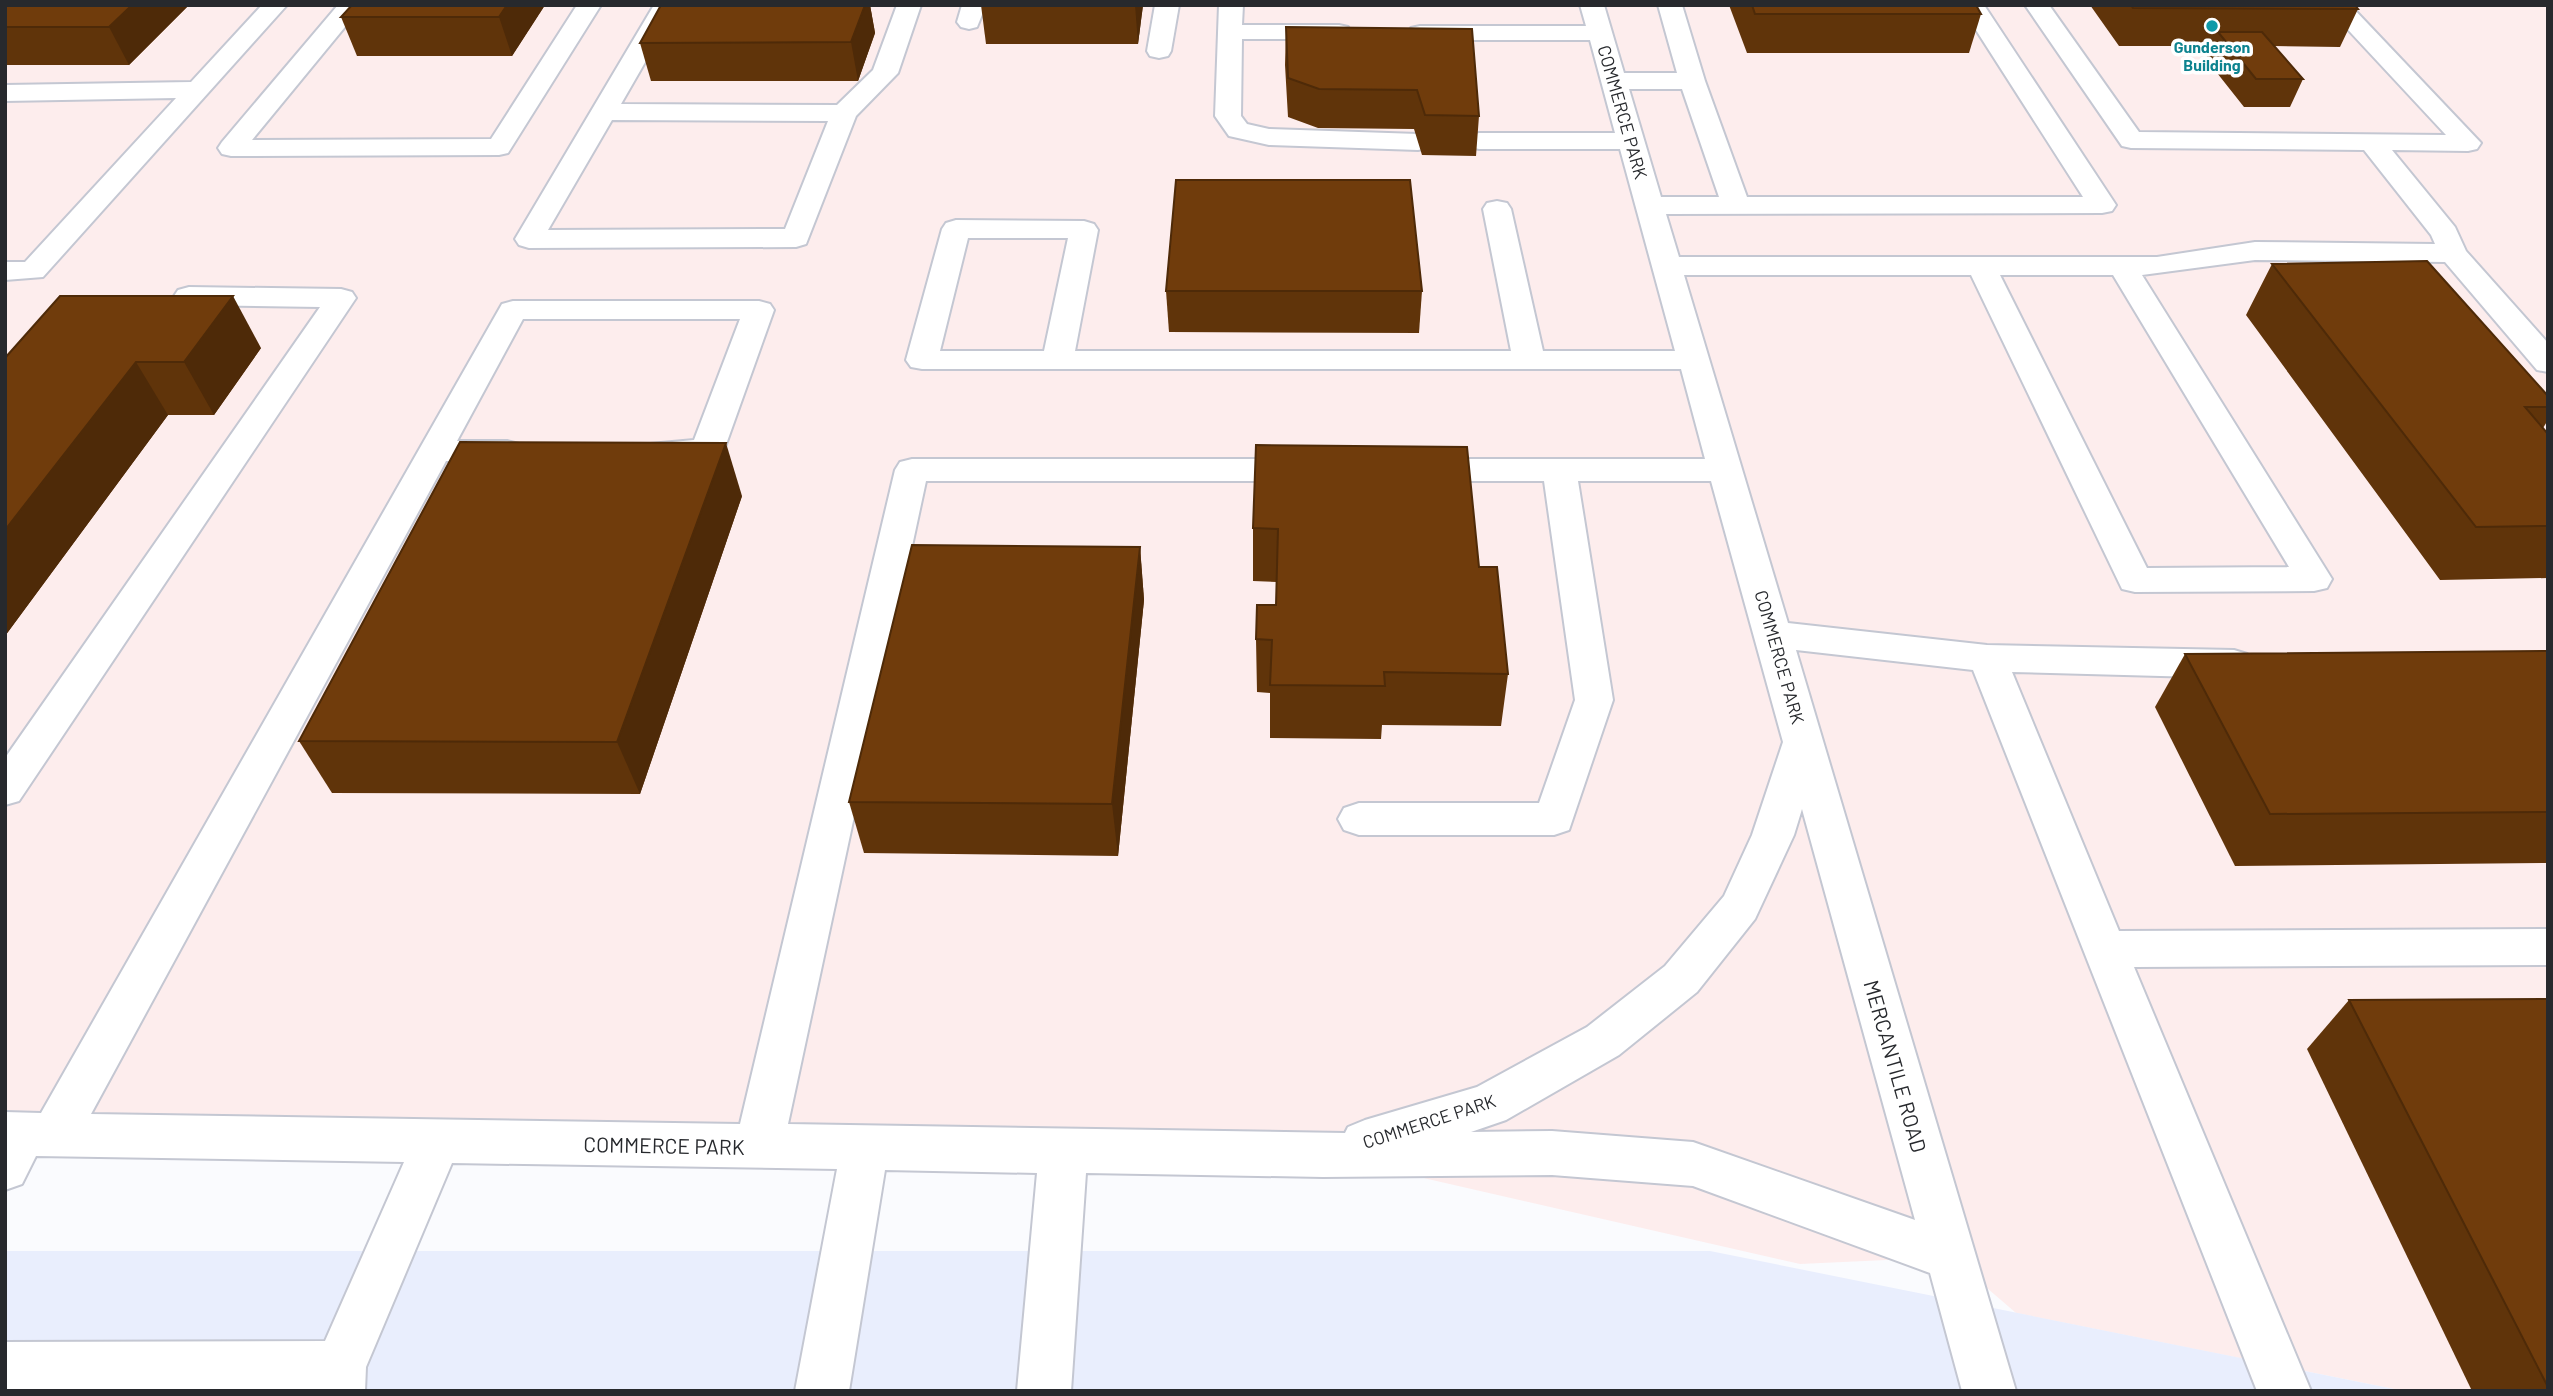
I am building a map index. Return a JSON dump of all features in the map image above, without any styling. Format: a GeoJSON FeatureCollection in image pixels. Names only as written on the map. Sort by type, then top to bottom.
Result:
{"type":"FeatureCollection","features":[{"type":"Feature","properties":{"kind":"street"},"geometry":{"type":"LineString","coordinates":[[5,271],[33,271],[275,5]]}},
{"type":"Feature","properties":{"kind":"street"},"geometry":{"type":"LineString","coordinates":[[351,5],[230,148],[499,147],[589,5]]}},
{"type":"Feature","properties":{"kind":"street"},"geometry":{"type":"LineString","coordinates":[[666,5],[529,239],[796,238],[845,113],[885,73],[909,5]]}},
{"type":"Feature","properties":{"kind":"street"},"geometry":{"type":"LineString","coordinates":[[1159,51],[1167,5]]}},
{"type":"Feature","properties":{"kind":"street"},"geometry":{"type":"LineString","coordinates":[[1231,5],[1228,116],[1238,130],[1269,136],[1418,142]]}},
{"type":"Feature","properties":{"kind":"street"},"geometry":{"type":"LineString","coordinates":[[1670,5],[1692,81],[1736,205]]}},
{"type":"Feature","properties":{"kind":"street"},"geometry":{"type":"LineString","coordinates":[[1650,206],[2102,205],[1972,5]]}},
{"type":"Feature","properties":{"kind":"street"},"geometry":{"type":"LineString","coordinates":[[2036,5],[2131,141],[2468,143],[2337,5]]}},
{"type":"Feature","properties":{"kind":"street"},"geometry":{"type":"LineString","coordinates":[[1391,33],[1596,19]]}},
{"type":"Feature","properties":{"kind":"street","name":"COMMERCE PARK"},"geometry":{"type":"LineString","coordinates":[[1323,1155],[1489,1105],[1603,1041],[1681,979],[1740,907],[1773,835],[1804,740],[1596,19]]}},
{"type":"Feature","properties":{"kind":"street"},"geometry":{"type":"LineString","coordinates":[[1230,32],[1365,32]]}},
{"type":"Feature","properties":{"kind":"street"},"geometry":{"type":"LineString","coordinates":[[1614,81],[1692,81]]}},
{"type":"Feature","properties":{"kind":"street"},"geometry":{"type":"LineString","coordinates":[[5,93],[197,90]]}},
{"type":"Feature","properties":{"kind":"street"},"geometry":{"type":"LineString","coordinates":[[603,112],[845,113]]}},
{"type":"Feature","properties":{"kind":"street"},"geometry":{"type":"LineString","coordinates":[[1479,141],[1632,141]]}},
{"type":"Feature","properties":{"kind":"street"},"geometry":{"type":"LineString","coordinates":[[2371,142],[2445,233],[2453,253],[2548,362]]}},
{"type":"Feature","properties":{"kind":"street"},"geometry":{"type":"LineString","coordinates":[[1497,209],[1529,360]]}},
{"type":"Feature","properties":{"kind":"street"},"geometry":{"type":"LineString","coordinates":[[1058,360],[1084,230],[956,229],[922,360],[1058,360],[1694,360]]}},
{"type":"Feature","properties":{"kind":"street"},"geometry":{"type":"LineString","coordinates":[[1667,266],[2157,266],[2255,251],[2453,253]]}},
{"type":"Feature","properties":{"kind":"street"},"geometry":{"type":"LineString","coordinates":[[1980,266],[2135,580],[2314,579],[2122,266]]}},
{"type":"Feature","properties":{"kind":"street"},"geometry":{"type":"LineString","coordinates":[[5,790],[341,298],[189,296]]}},
{"type":"Feature","properties":{"kind":"street"},"geometry":{"type":"LineString","coordinates":[[22,1143],[435,452],[513,310],[759,310],[707,450],[624,451]]}},
{"type":"Feature","properties":{"kind":"street"},"geometry":{"type":"LineString","coordinates":[[435,452],[542,451]]}},
{"type":"Feature","properties":{"kind":"street"},"geometry":{"type":"LineString","coordinates":[[759,1146],[912,470],[1338,470]]}},
{"type":"Feature","properties":{"kind":"street"},"geometry":{"type":"LineString","coordinates":[[1380,470],[1726,470]]}},
{"type":"Feature","properties":{"kind":"street"},"geometry":{"type":"LineString","coordinates":[[1359,820],[1554,819],[1594,700],[1559,470]]}},
{"type":"Feature","properties":{"kind":"street"},"geometry":{"type":"LineString","coordinates":[[1774,635],[1987,658],[2274,664]]}},
{"type":"Feature","properties":{"kind":"street"},"geometry":{"type":"LineString","coordinates":[[1987,658],[2284,1391]]}},
{"type":"Feature","properties":{"kind":"street","name":"MERCANTILE ROAD"},"geometry":{"type":"LineString","coordinates":[[1804,740],[1989,1391]]}},
{"type":"Feature","properties":{"kind":"street"},"geometry":{"type":"LineString","coordinates":[[2105,949],[2548,947]]}},
{"type":"Feature","properties":{"kind":"street"},"geometry":{"type":"LineString","coordinates":[[5,1368],[339,1379],[437,1141]]}},
{"type":"Feature","properties":{"kind":"street","name":"COMMERCE PARK"},"geometry":{"type":"LineString","coordinates":[[22,1143],[437,1141],[1323,1155],[1552,1153],[1693,1164],[1951,1258]]}},
{"type":"Feature","properties":{"kind":"street"},"geometry":{"type":"LineString","coordinates":[[822,1391],[865,1147]]}},
{"type":"Feature","properties":{"kind":"street"},"geometry":{"type":"LineString","coordinates":[[1044,1391],[1063,1151]]}},
{"type":"Feature","properties":{"kind":"shaded area"},"geometry":{"type":"Polygon","coordinates":[[[5,5],[2548,5],[2548,1391],[2404,1391],[2016,1313],[1951,1257],[1800,1264],[1323,1155],[5,1134],[5,5]]]}},
{"type":"Feature","properties":{"kind":"shaded area"},"geometry":{"type":"Polygon","coordinates":[[[5,1251],[1710,1251],[2404,1391],[5,1391],[5,1251]]]}},
{"type":"Feature","properties":{"kind":"building"},"geometry":{"type":"Polygon","coordinates":[[[5,5],[132,5],[109,27],[5,27],[5,5]]]}},
{"type":"Feature","properties":{"kind":"building"},"geometry":{"type":"Polygon","coordinates":[[[352,5],[507,5],[499,17],[341,17],[352,5]]]}},
{"type":"Feature","properties":{"kind":"building"},"geometry":{"type":"Polygon","coordinates":[[[661,5],[865,5],[851,42],[640,43],[661,5]]]}},
{"type":"Feature","properties":{"kind":"building"},"geometry":{"type":"Polygon","coordinates":[[[981,5],[1135,6],[981,6],[981,5]]]}},
{"type":"Feature","properties":{"kind":"building"},"geometry":{"type":"Polygon","coordinates":[[[1752,5],[1976,5],[1981,14],[1755,14],[1752,5]]]}},
{"type":"Feature","properties":{"kind":"building"},"geometry":{"type":"Polygon","coordinates":[[[2131,5],[2355,5],[2358,9],[2133,8],[2131,5]]]}},
{"type":"Feature","properties":{"kind":"building"},"geometry":{"type":"Polygon","coordinates":[[[1286,27],[1472,29],[1479,116],[1425,115],[1417,90],[1319,89],[1288,78],[1286,27]]]}},
{"type":"Feature","properties":{"kind":"building"},"geometry":{"type":"Polygon","coordinates":[[[2218,32],[2262,32],[2303,79],[2256,79],[2218,32]]]}},
{"type":"Feature","properties":{"kind":"building"},"geometry":{"type":"Polygon","coordinates":[[[1176,180],[1410,180],[1422,291],[1166,291],[1176,180]]]}},
{"type":"Feature","properties":{"kind":"building"},"geometry":{"type":"Polygon","coordinates":[[[2427,261],[2548,396],[2548,407],[2525,407],[2548,434],[2548,526],[2476,527],[2272,264],[2427,261]]]}},
{"type":"Feature","properties":{"kind":"building"},"geometry":{"type":"Polygon","coordinates":[[[60,296],[233,296],[184,362],[136,362],[5,530],[5,358],[60,296]]]}},
{"type":"Feature","properties":{"kind":"building"},"geometry":{"type":"Polygon","coordinates":[[[460,442],[726,443],[617,742],[299,741],[460,442]]]}},
{"type":"Feature","properties":{"kind":"building"},"geometry":{"type":"Polygon","coordinates":[[[1256,445],[1467,447],[1479,567],[1497,567],[1508,674],[1384,672],[1385,686],[1270,685],[1272,640],[1256,639],[1257,605],[1276,605],[1278,529],[1253,528],[1256,445]]]}},
{"type":"Feature","properties":{"kind":"building"},"geometry":{"type":"Polygon","coordinates":[[[912,545],[1140,547],[1112,804],[849,802],[912,545]]]}},
{"type":"Feature","properties":{"kind":"building"},"geometry":{"type":"Polygon","coordinates":[[[2548,651],[2548,812],[2270,814],[2185,654],[2548,651]]]}},
{"type":"Feature","properties":{"kind":"building"},"geometry":{"type":"Polygon","coordinates":[[[2548,999],[2548,1387],[2349,1000],[2548,999]]]}},
{"type":"Feature","properties":{"kind":"place","name":"Gunderson Building"},"geometry":{"type":"Point","coordinates":[2212,26]}}]}
